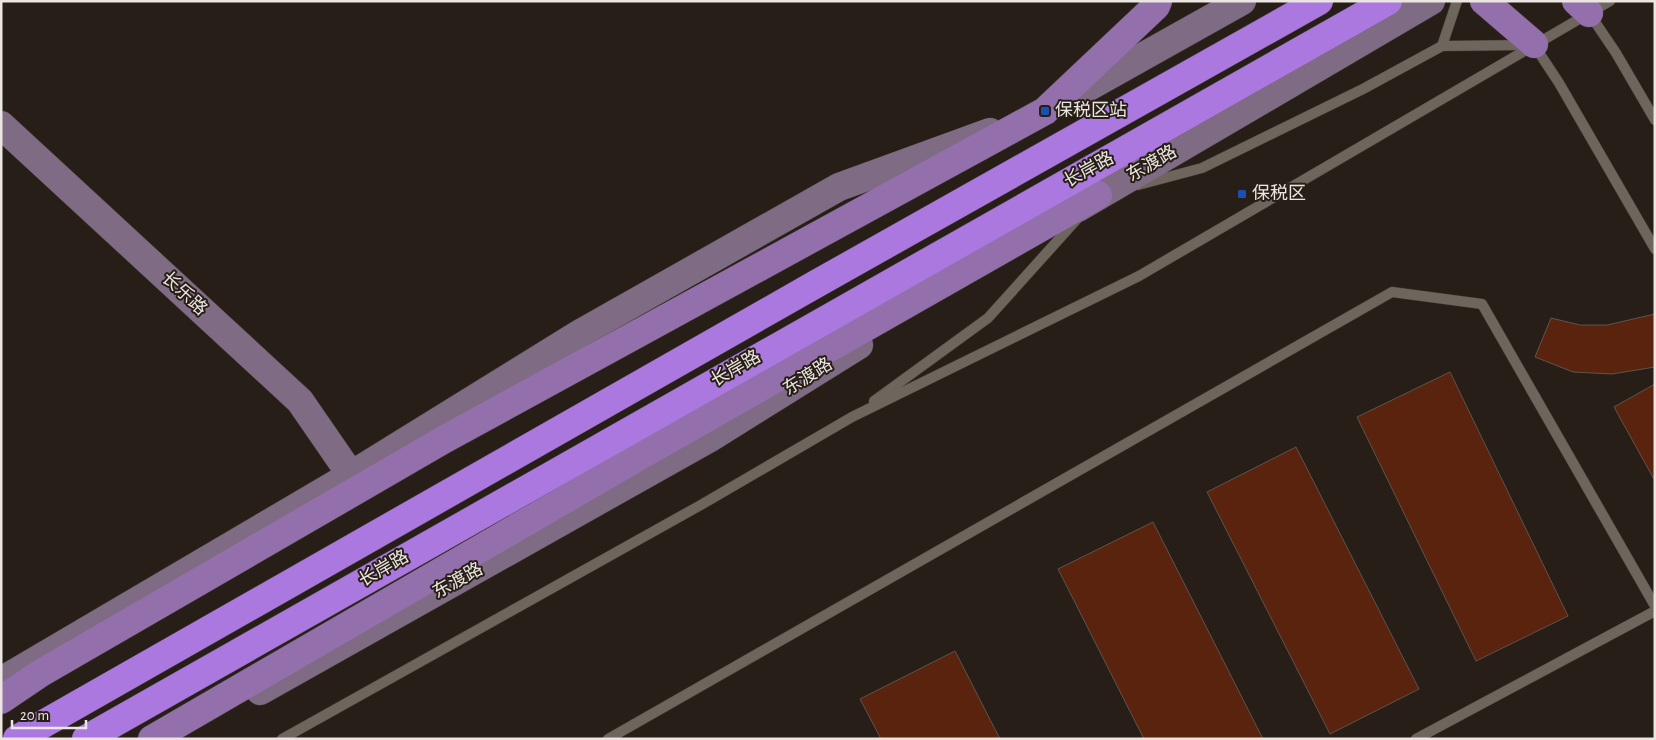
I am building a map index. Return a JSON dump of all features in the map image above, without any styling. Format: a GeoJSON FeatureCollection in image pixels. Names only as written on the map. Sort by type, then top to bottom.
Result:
{"type":"FeatureCollection","features":[{"type":"Feature","properties":{"kind":"highway","name":"长岸路"},"geometry":{"type":"LineString","coordinates":[[17,739],[816,284],[1319,1]]}},
{"type":"Feature","properties":{"kind":"highway","name":"长岸路"},"geometry":{"type":"LineString","coordinates":[[86,739],[1388,1]]}},
{"type":"Feature","properties":{"kind":"main road"},"geometry":{"type":"LineString","coordinates":[[1,681],[352,475],[579,334],[839,187],[1045,111],[1156,6],[1158,1]]}},
{"type":"Feature","properties":{"kind":"main road"},"geometry":{"type":"LineString","coordinates":[[1,700],[40,673],[445,439],[907,187],[1242,1]]}},
{"type":"Feature","properties":{"kind":"main road","name":"东渡路"},"geometry":{"type":"LineString","coordinates":[[176,739],[710,438],[1098,195],[1431,1]]}},
{"type":"Feature","properties":{"kind":"main road"},"geometry":{"type":"LineString","coordinates":[[1484,1],[1534,44]]}},
{"type":"Feature","properties":{"kind":"main road","name":"长乐路"},"geometry":{"type":"LineString","coordinates":[[1,125],[300,401],[352,475]]}},
{"type":"Feature","properties":{"kind":"main road"},"geometry":{"type":"LineString","coordinates":[[152,739],[1098,195]]}},
{"type":"Feature","properties":{"kind":"lane"},"geometry":{"type":"LineString","coordinates":[[1442,46],[1457,1]]}},
{"type":"Feature","properties":{"kind":"lane"},"geometry":{"type":"LineString","coordinates":[[282,739],[691,511],[852,417],[1138,276],[1534,44],[1592,5],[1616,53],[1655,120]]}},
{"type":"Feature","properties":{"kind":"lane"},"geometry":{"type":"LineString","coordinates":[[852,417],[988,318],[1098,195],[1202,168],[1363,89],[1442,46],[1534,44]]}},
{"type":"Feature","properties":{"kind":"lane"},"geometry":{"type":"LineString","coordinates":[[1534,44],[1559,83],[1655,249]]}},
{"type":"Feature","properties":{"kind":"lane"},"geometry":{"type":"LineString","coordinates":[[608,739],[1392,292],[1482,304],[1655,606]]}},
{"type":"Feature","properties":{"kind":"lane"},"geometry":{"type":"LineString","coordinates":[[1416,739],[1655,611]]}},
{"type":"Feature","properties":{"kind":"building"},"geometry":{"type":"Polygon","coordinates":[[[1655,314],[1655,367],[1612,374],[1573,372],[1535,357],[1551,318],[1580,325],[1607,325],[1655,314]]]}},
{"type":"Feature","properties":{"kind":"building"},"geometry":{"type":"Polygon","coordinates":[[[1450,372],[1568,616],[1476,661],[1357,417],[1450,372]]]}},
{"type":"Feature","properties":{"kind":"building"},"geometry":{"type":"Polygon","coordinates":[[[1655,384],[1655,481],[1614,407],[1655,384]]]}},
{"type":"Feature","properties":{"kind":"building"},"geometry":{"type":"Polygon","coordinates":[[[1296,447],[1419,689],[1330,734],[1207,492],[1296,447]]]}},
{"type":"Feature","properties":{"kind":"building"},"geometry":{"type":"Polygon","coordinates":[[[1153,522],[1263,739],[1144,739],[1058,569],[1153,522]]]}},
{"type":"Feature","properties":{"kind":"building"},"geometry":{"type":"Polygon","coordinates":[[[955,651],[1000,739],[881,739],[860,699],[955,651]]]}},
{"type":"Feature","properties":{"kind":"place","name":"保税区站"},"geometry":{"type":"Point","coordinates":[1045,111]}},
{"type":"Feature","properties":{"kind":"place","name":"保税区"},"geometry":{"type":"Point","coordinates":[1242,194]}}]}
